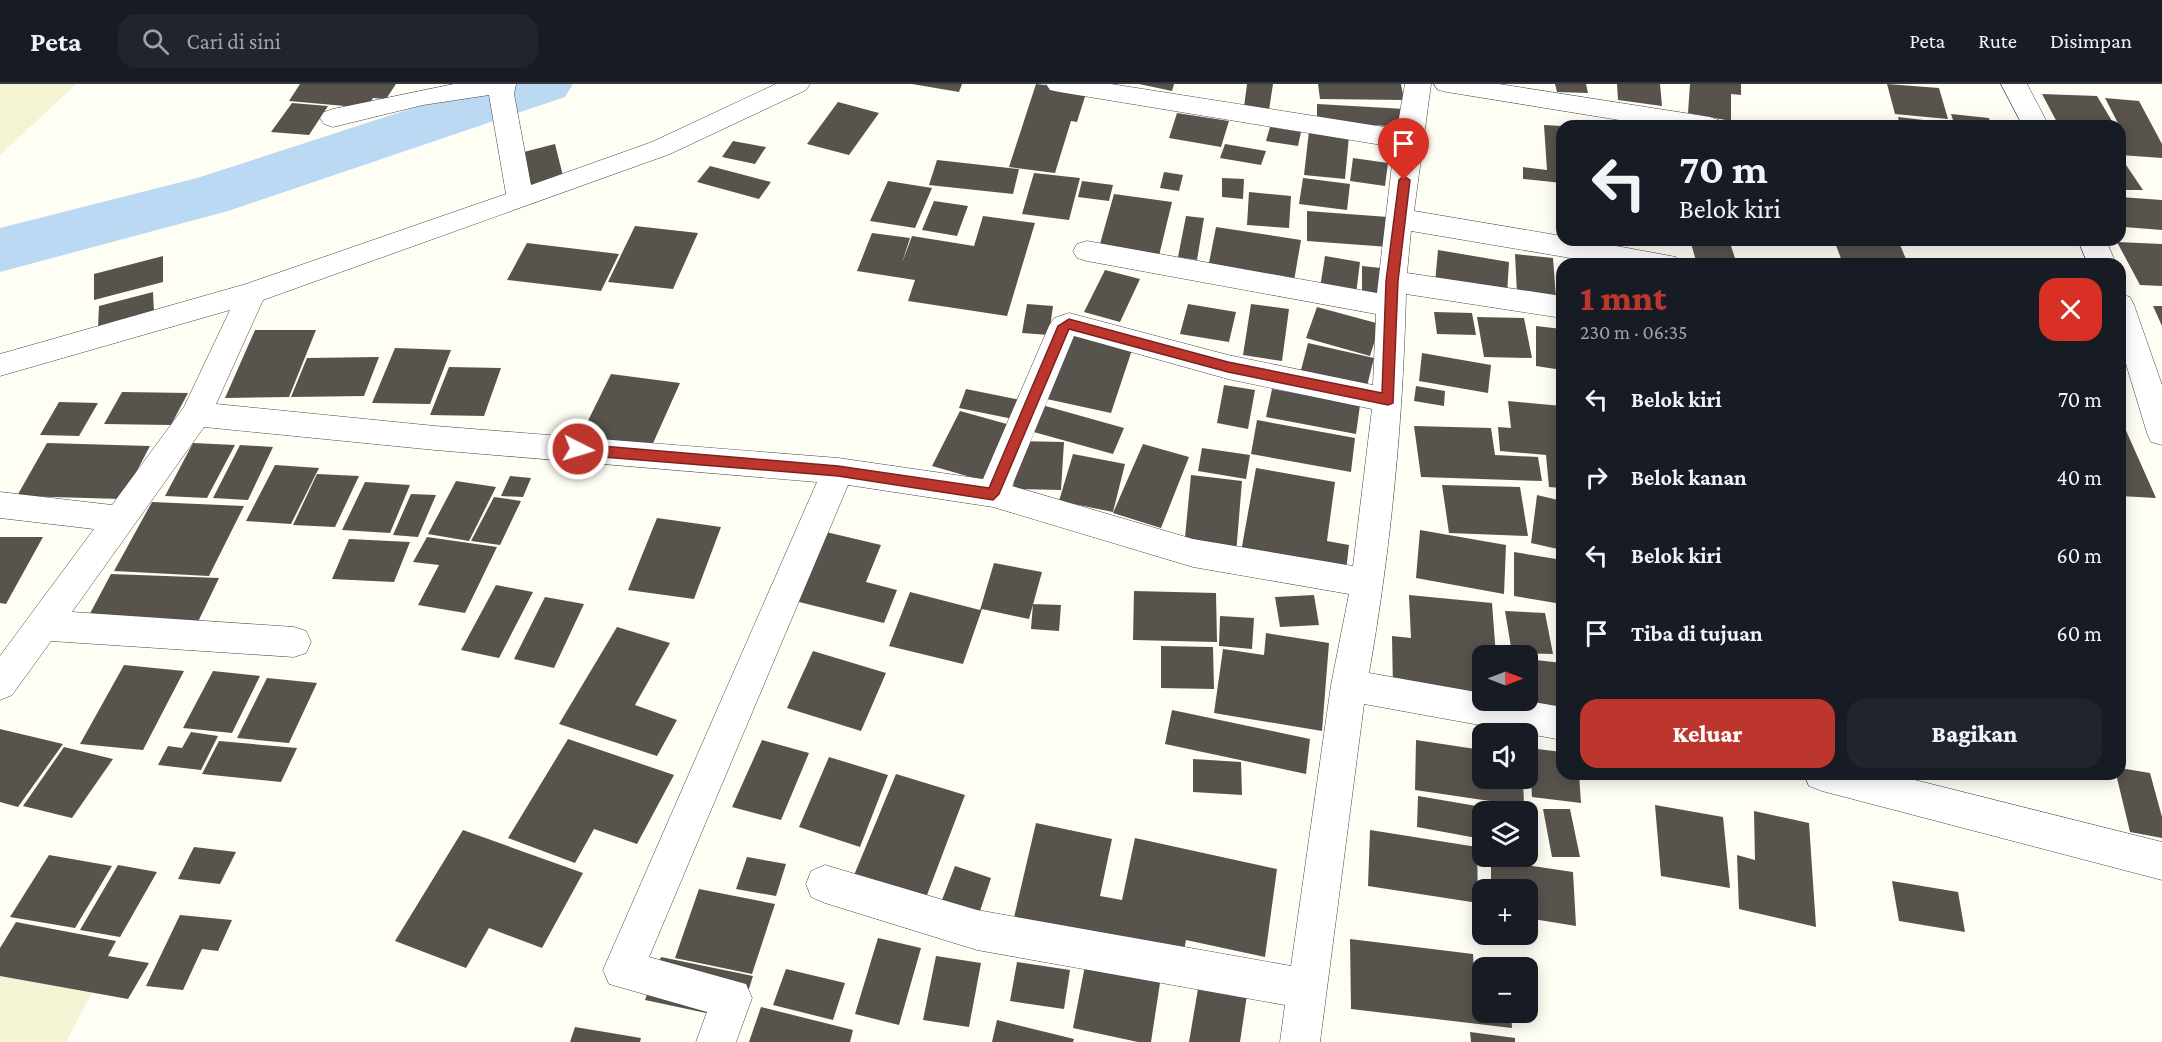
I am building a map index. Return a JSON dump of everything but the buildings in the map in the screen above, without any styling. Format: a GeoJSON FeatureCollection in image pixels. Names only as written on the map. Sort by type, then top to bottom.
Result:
{"type":"FeatureCollection","features":[{"type":"Feature","properties":{"kind":"street"},"geometry":{"type":"LineString","coordinates":[[0,365],[252,293],[520,199],[661,148],[797,84]]}},
{"type":"Feature","properties":{"kind":"street"},"geometry":{"type":"LineString","coordinates":[[1059,84],[1408,140]]}},
{"type":"Feature","properties":{"kind":"street"},"geometry":{"type":"LineString","coordinates":[[1300,1042],[1349,685],[1368,583],[1388,400],[1391,293],[1408,140],[1418,84]]}},
{"type":"Feature","properties":{"kind":"street"},"geometry":{"type":"LineString","coordinates":[[1447,84],[1594,96],[1687,120]]}},
{"type":"Feature","properties":{"kind":"street"},"geometry":{"type":"LineString","coordinates":[[2014,84],[2033,120]]}},
{"type":"Feature","properties":{"kind":"street"},"geometry":{"type":"LineString","coordinates":[[333,118],[423,97],[502,88],[520,199]]}},
{"type":"Feature","properties":{"kind":"street"},"geometry":{"type":"LineString","coordinates":[[1401,219],[1556,245]]}},
{"type":"Feature","properties":{"kind":"street"},"geometry":{"type":"LineString","coordinates":[[1560,246],[1631,258]]}},
{"type":"Feature","properties":{"kind":"street"},"geometry":{"type":"LineString","coordinates":[[1087,251],[1391,293],[1556,307]]}},
{"type":"Feature","properties":{"kind":"street"},"geometry":{"type":"LineString","coordinates":[[0,684],[196,414],[252,293]]}},
{"type":"Feature","properties":{"kind":"street"},"geometry":{"type":"LineString","coordinates":[[2126,321],[2162,433]]}},
{"type":"Feature","properties":{"kind":"street"},"geometry":{"type":"LineString","coordinates":[[993,494],[1064,326],[1069,324],[1228,367],[1388,400]]}},
{"type":"Feature","properties":{"kind":"street"},"geometry":{"type":"LineString","coordinates":[[196,414],[435,438],[838,471],[993,494],[1193,553],[1368,583]]}},
{"type":"Feature","properties":{"kind":"street"},"geometry":{"type":"LineString","coordinates":[[717,1042],[732,998],[623,970],[838,471]]}},
{"type":"Feature","properties":{"kind":"street"},"geometry":{"type":"LineString","coordinates":[[0,505],[120,519]]}},
{"type":"Feature","properties":{"kind":"street"},"geometry":{"type":"LineString","coordinates":[[44,624],[294,642]]}},
{"type":"Feature","properties":{"kind":"street"},"geometry":{"type":"LineString","coordinates":[[1349,685],[1556,723]]}},
{"type":"Feature","properties":{"kind":"street"},"geometry":{"type":"LineString","coordinates":[[1845,780],[2162,861]]}},
{"type":"Feature","properties":{"kind":"street"},"geometry":{"type":"LineString","coordinates":[[825,884],[977,930],[1307,989]]}},
{"type":"Feature","properties":{"kind":"green space"},"geometry":{"type":"Polygon","coordinates":[[[0,84],[76,84],[0,155],[0,84]]]}},
{"type":"Feature","properties":{"kind":"green space"},"geometry":{"type":"Polygon","coordinates":[[[0,948],[104,969],[66,1042],[0,1042],[0,948]]]}},
{"type":"Feature","properties":{"kind":"waterway"},"geometry":{"type":"LineString","coordinates":[[0,250],[207,196],[546,84]]}},
{"type":"Feature","properties":{"kind":"route"},"geometry":{"type":"LineString","coordinates":[[578,449],[838,471],[993,494],[1064,326],[1069,324],[1228,367],[1388,400],[1392,281],[1404,180]]}}]}
